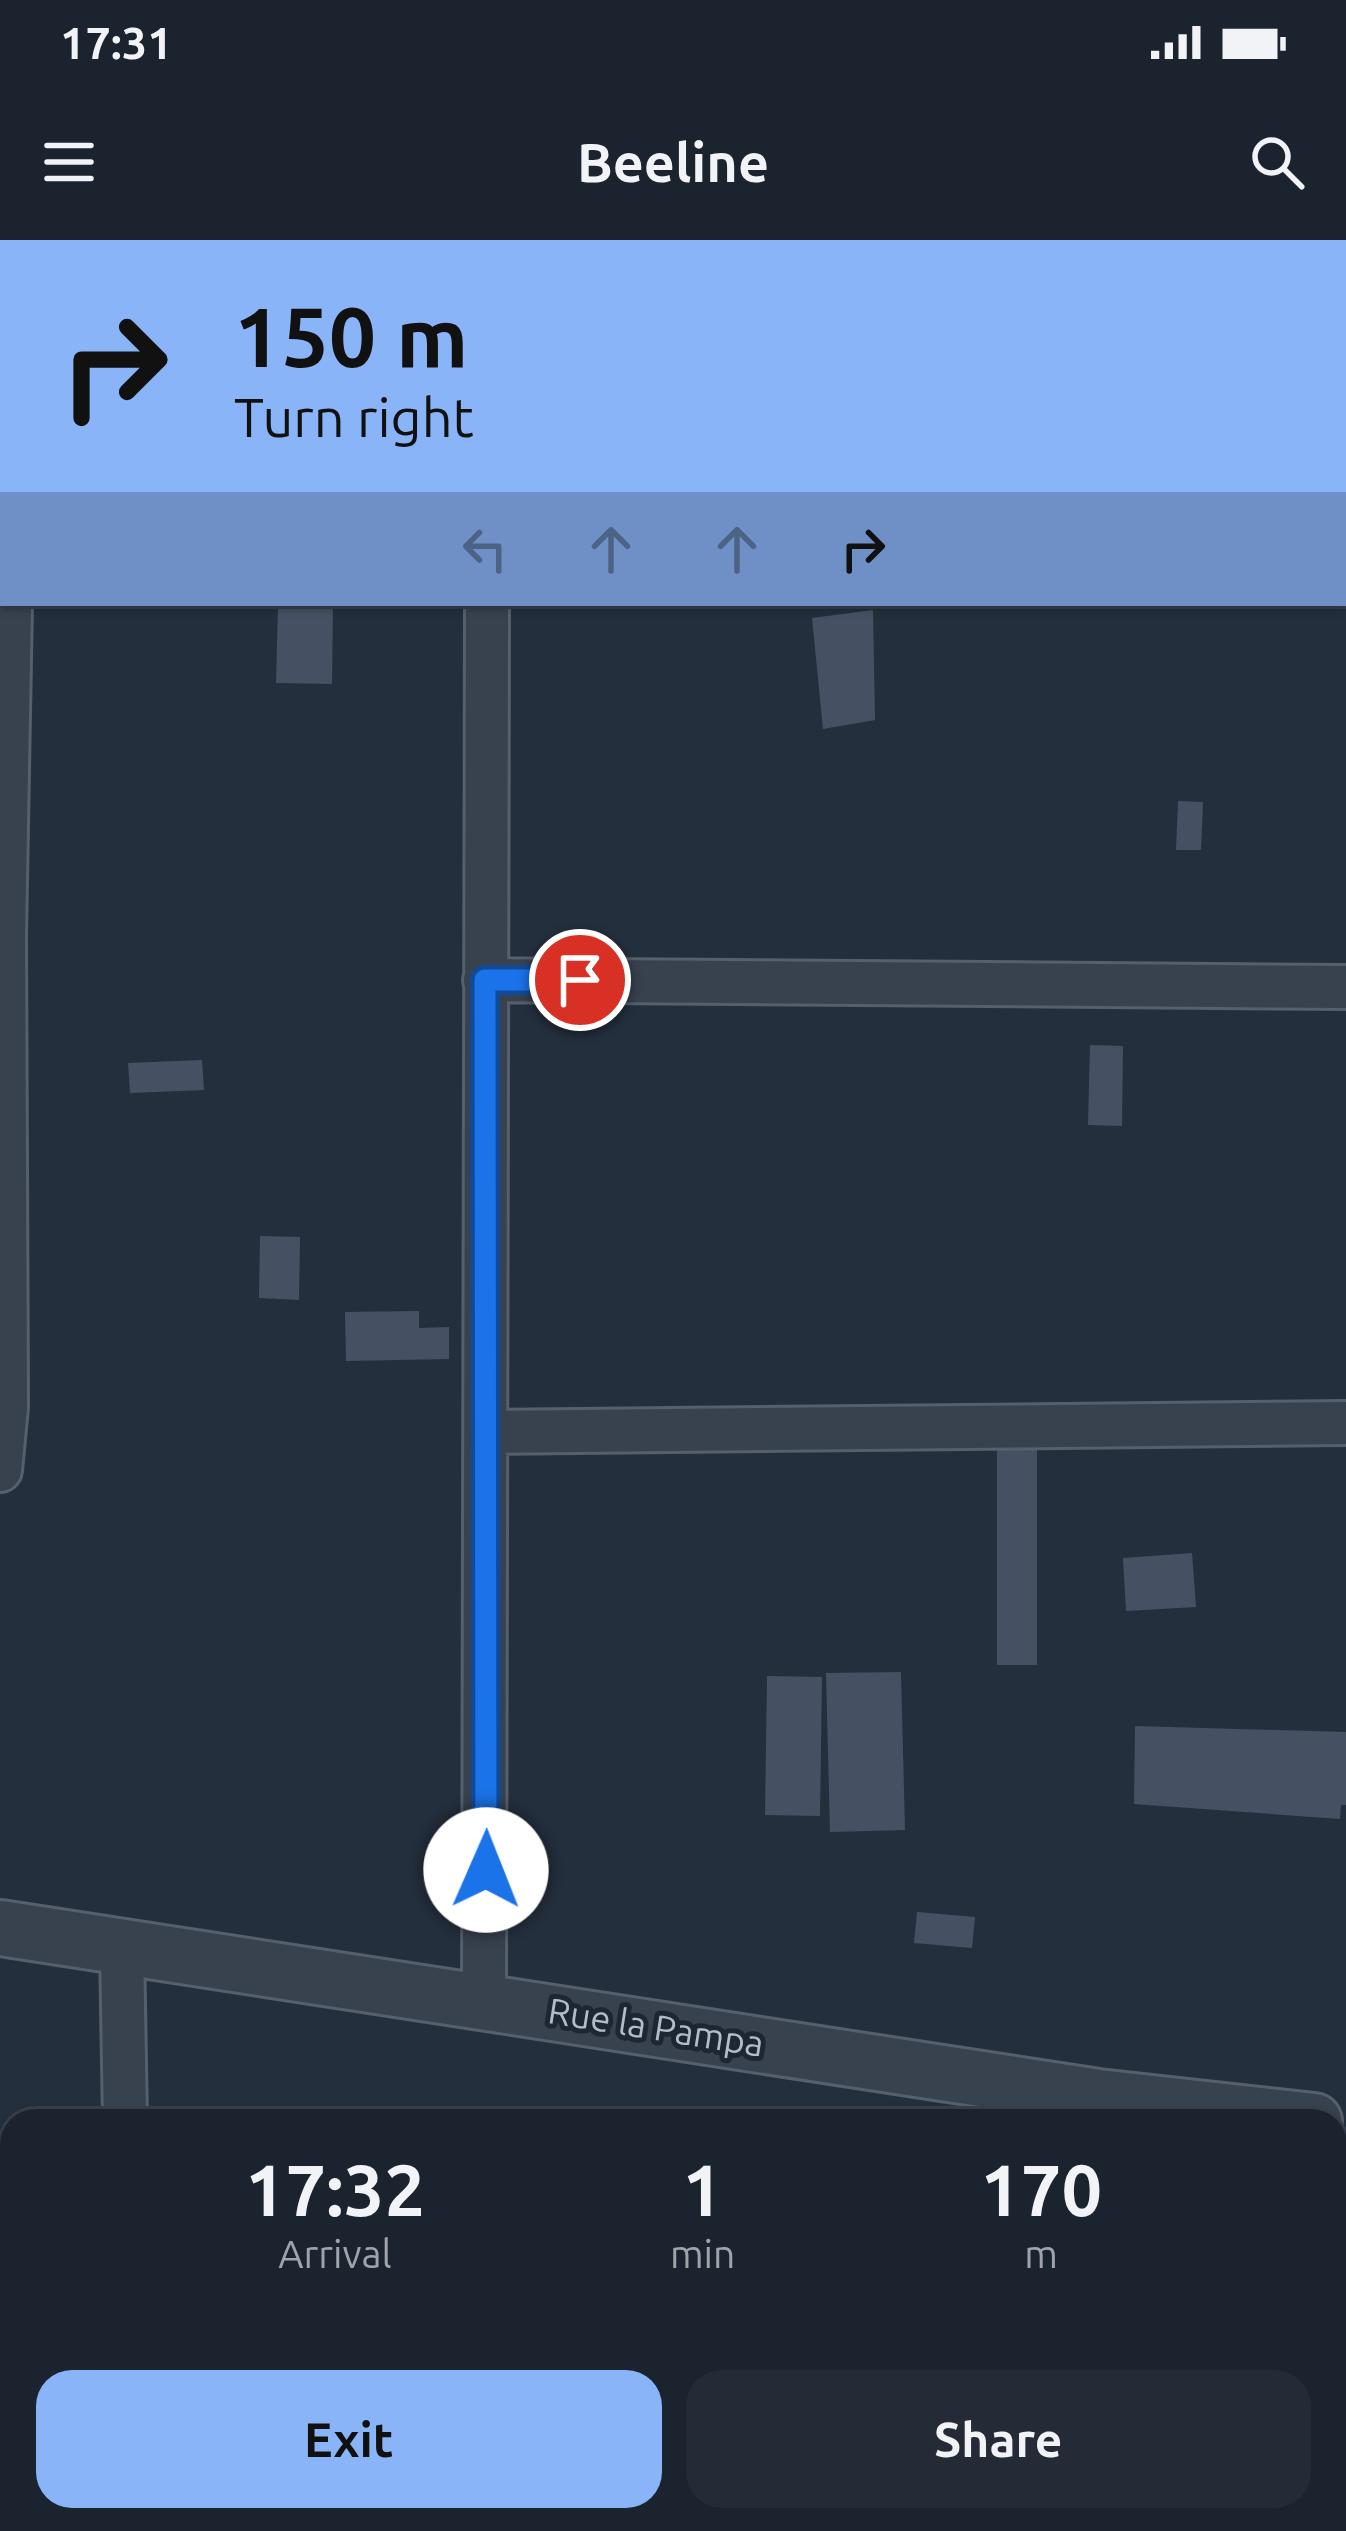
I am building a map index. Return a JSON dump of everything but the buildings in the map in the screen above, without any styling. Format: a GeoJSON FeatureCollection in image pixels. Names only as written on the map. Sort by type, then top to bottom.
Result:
{"type":"FeatureCollection","features":[{"type":"Feature","properties":{"kind":"street"},"geometry":{"type":"LineString","coordinates":[[0,1470],[10,606]]}},
{"type":"Feature","properties":{"kind":"street"},"geometry":{"type":"LineString","coordinates":[[484,2000],[487,606]]}},
{"type":"Feature","properties":{"kind":"street"},"geometry":{"type":"LineString","coordinates":[[485,980],[1346,987]]}},
{"type":"Feature","properties":{"kind":"street"},"geometry":{"type":"LineString","coordinates":[[486,1432],[1346,1423]]}},
{"type":"Feature","properties":{"kind":"street","name":"Rue la Pampa"},"geometry":{"type":"LineString","coordinates":[[0,1928],[484,2000],[1096,2109]]}},
{"type":"Feature","properties":{"kind":"street"},"geometry":{"type":"LineString","coordinates":[[122,1947],[124,2109]]}},
{"type":"Feature","properties":{"kind":"route"},"geometry":{"type":"LineString","coordinates":[[486,1870],[485,980],[580,980]]}}]}
